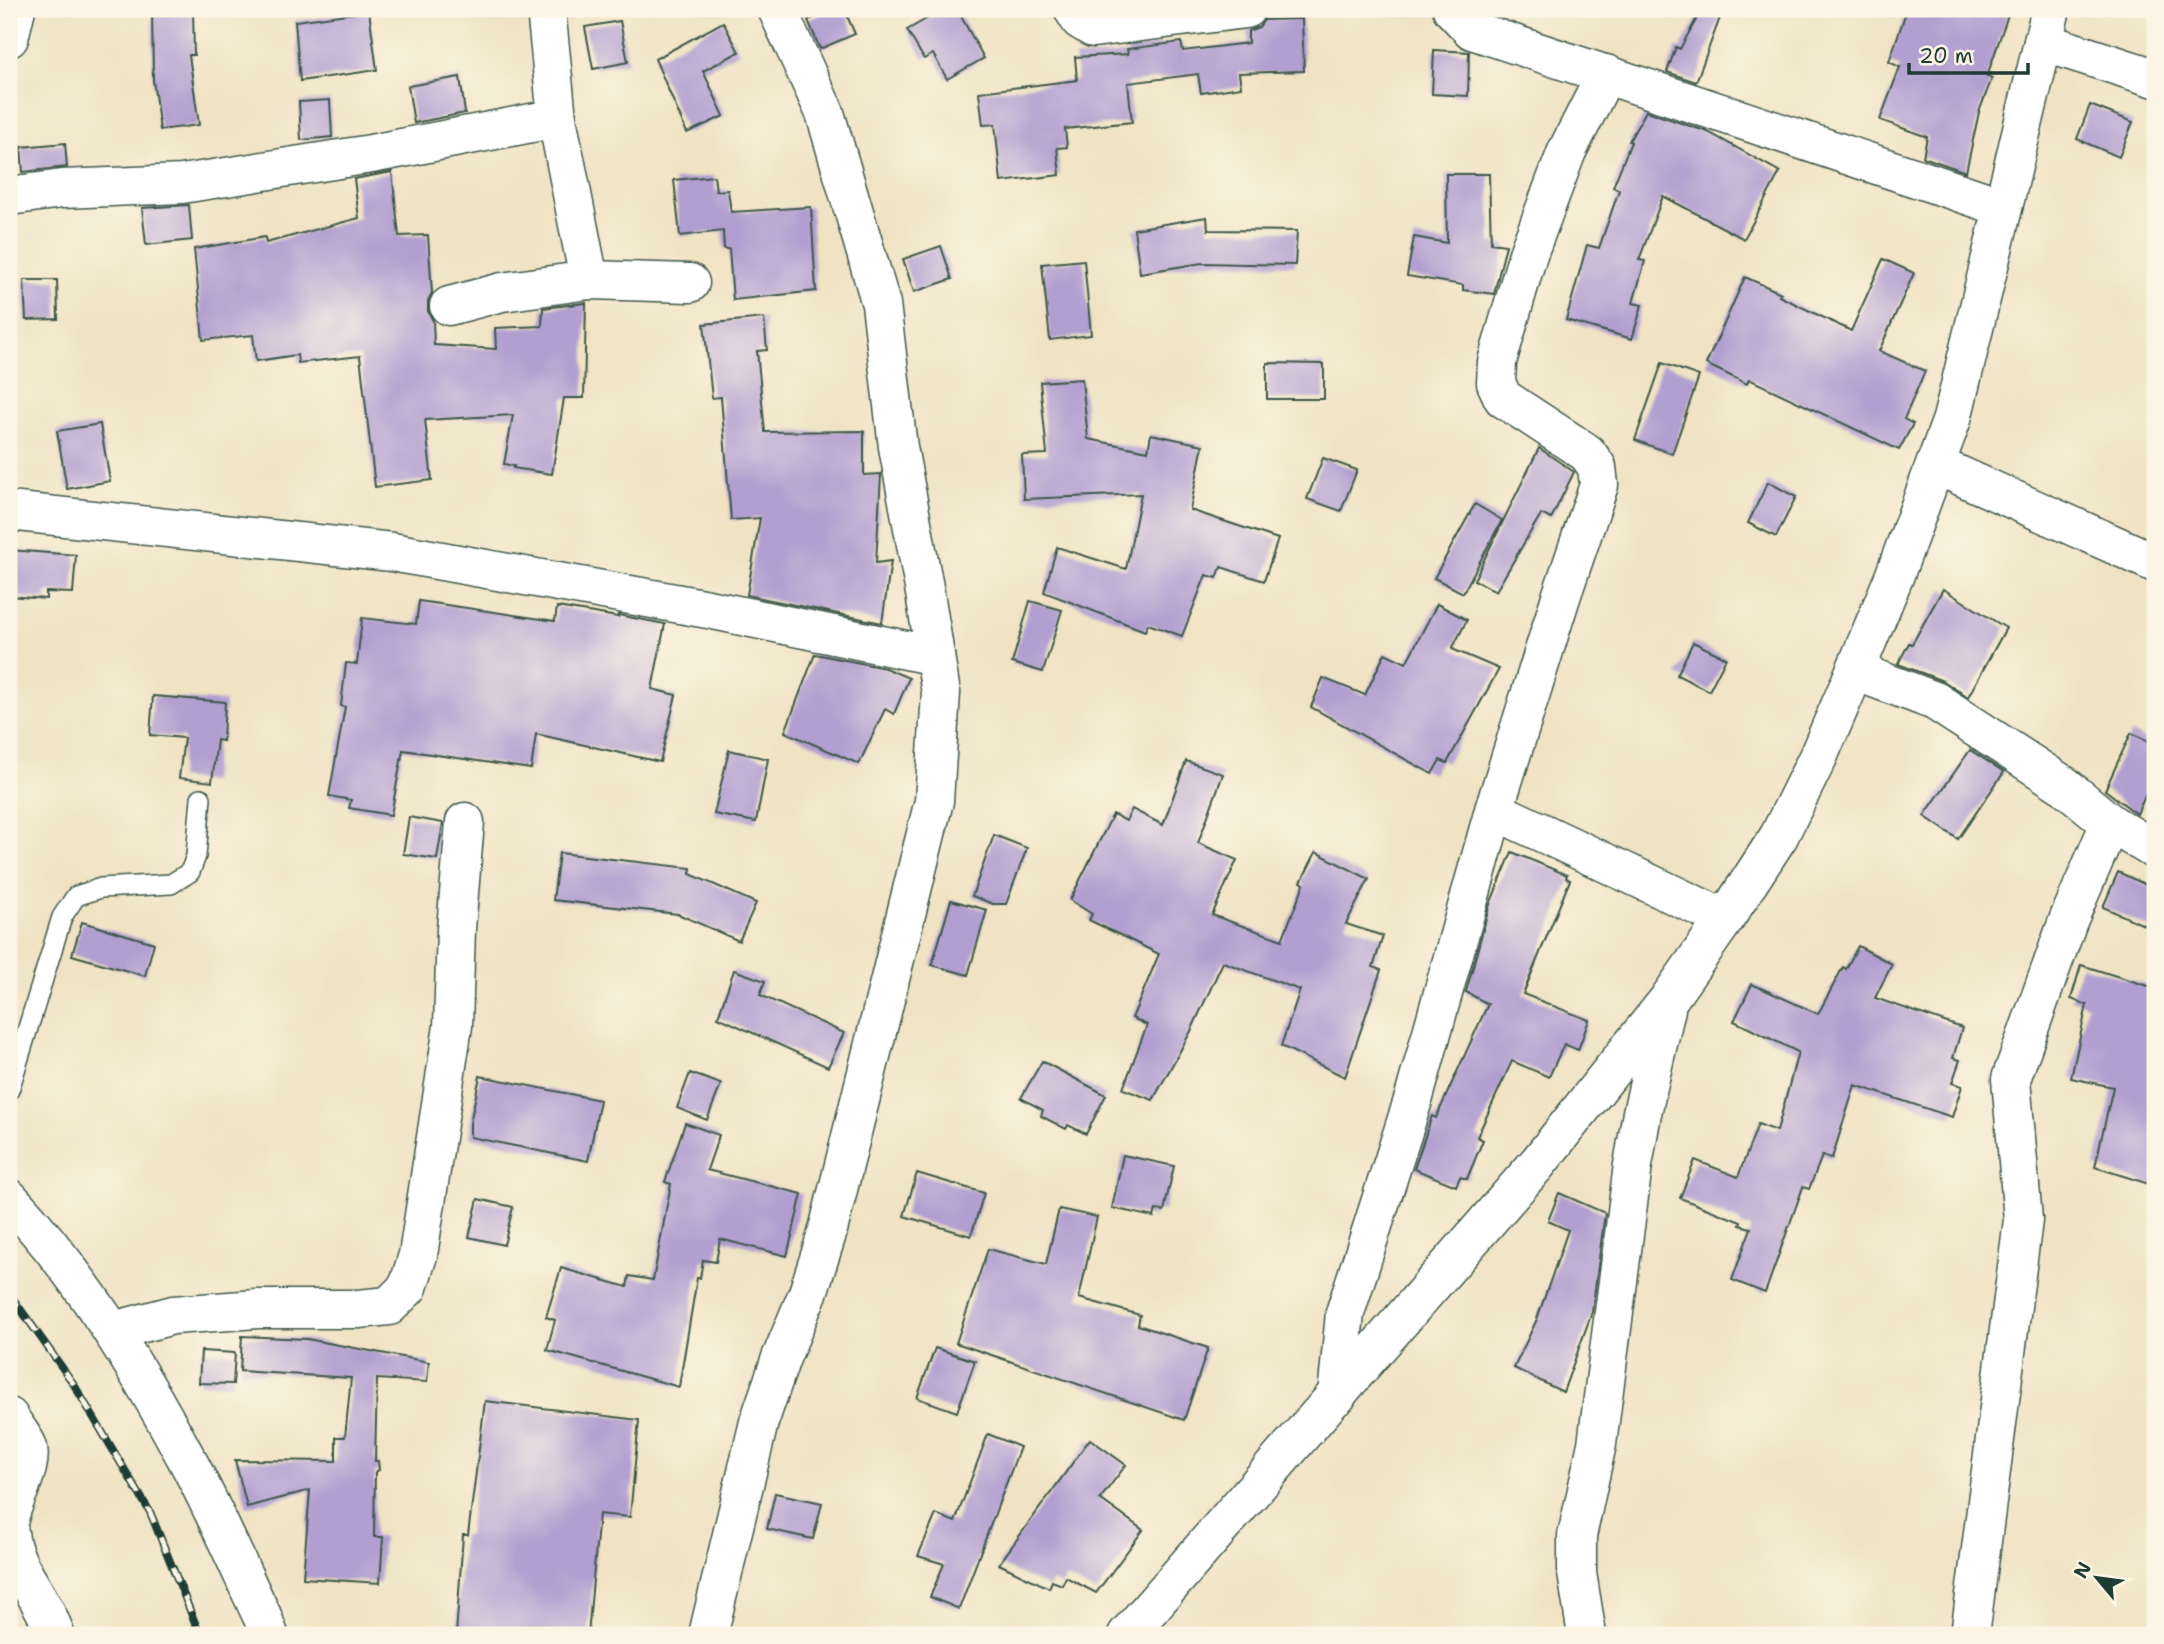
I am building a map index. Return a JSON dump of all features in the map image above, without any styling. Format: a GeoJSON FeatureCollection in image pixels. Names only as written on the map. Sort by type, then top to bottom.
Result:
{"type":"FeatureCollection","features":[{"type":"Feature","properties":{"kind":"street"},"geometry":{"type":"LineString","coordinates":[[9,38],[16,9]]}},
{"type":"Feature","properties":{"kind":"street"},"geometry":{"type":"LineString","coordinates":[[546,9],[557,118],[589,280]]}},
{"type":"Feature","properties":{"kind":"street"},"geometry":{"type":"LineString","coordinates":[[708,1635],[759,1422],[781,1358],[808,1293],[827,1234],[934,801],[941,693],[898,447],[881,304],[825,113],[777,9]]}},
{"type":"Feature","properties":{"kind":"street"},"geometry":{"type":"LineString","coordinates":[[1073,9],[1080,20],[1093,28],[1246,9]]}},
{"type":"Feature","properties":{"kind":"street"},"geometry":{"type":"LineString","coordinates":[[1452,9],[1472,30],[2003,207]]}},
{"type":"Feature","properties":{"kind":"street"},"geometry":{"type":"LineString","coordinates":[[1127,1635],[1338,1396],[1538,1163],[1668,1000],[1726,919],[1779,836],[1818,757],[1894,577],[1952,419],[2047,25],[2155,78]]}},
{"type":"Feature","properties":{"kind":"street"},"geometry":{"type":"LineString","coordinates":[[1338,1396],[1345,1313],[1413,1097],[1494,810],[1599,485],[1597,467],[1587,453],[1503,398],[1496,383],[1497,362],[1528,254],[1566,150],[1606,74]]}},
{"type":"Feature","properties":{"kind":"street"},"geometry":{"type":"LineString","coordinates":[[9,196],[62,190],[183,184],[371,154],[557,118]]}},
{"type":"Feature","properties":{"kind":"street"},"geometry":{"type":"LineString","coordinates":[[449,306],[502,292],[589,280],[690,283]]}},
{"type":"Feature","properties":{"kind":"street"},"geometry":{"type":"LineString","coordinates":[[1936,465],[2155,562]]}},
{"type":"Feature","properties":{"kind":"street"},"geometry":{"type":"LineString","coordinates":[[9,511],[392,552],[708,609],[935,656]]}},
{"type":"Feature","properties":{"kind":"street"},"geometry":{"type":"LineString","coordinates":[[1855,671],[1936,701],[2065,786],[2110,823],[2155,850]]}},
{"type":"Feature","properties":{"kind":"street"},"geometry":{"type":"LineString","coordinates":[[1494,810],[1726,919]]}},
{"type":"Feature","properties":{"kind":"street"},"geometry":{"type":"LineString","coordinates":[[113,1331],[173,1315],[257,1309],[358,1309],[389,1306],[408,1287],[418,1255],[453,1026],[456,929],[465,822]]}},
{"type":"Feature","properties":{"kind":"street"},"geometry":{"type":"LineString","coordinates":[[1970,1635],[2023,1220],[2011,1079],[2068,921],[2110,823]]}},
{"type":"Feature","properties":{"kind":"street"},"geometry":{"type":"LineString","coordinates":[[1587,1635],[1577,1565],[1577,1536],[1597,1444],[1633,1165],[1668,1000]]}},
{"type":"Feature","properties":{"kind":"street"},"geometry":{"type":"LineString","coordinates":[[9,1198],[44,1235],[113,1331],[185,1455],[269,1635]]}},
{"type":"Feature","properties":{"kind":"street"},"geometry":{"type":"LineString","coordinates":[[9,1417],[26,1445],[29,1456],[9,1519]]}},
{"type":"Feature","properties":{"kind":"street"},"geometry":{"type":"LineString","coordinates":[[9,1532],[16,1558],[51,1620],[55,1635]]}},
{"type":"Feature","properties":{"kind":"lane"},"geometry":{"type":"LineString","coordinates":[[9,1090],[62,917],[69,906],[76,896],[101,887],[171,884],[190,872],[196,856],[201,798]]}},
{"type":"Feature","properties":{"kind":"building"},"geometry":{"type":"Polygon","coordinates":[[[152,9],[193,9],[194,55],[189,55],[199,125],[160,130],[153,80],[152,9]]]}},
{"type":"Feature","properties":{"kind":"building"},"geometry":{"type":"Polygon","coordinates":[[[834,9],[844,9],[855,34],[820,49],[808,20],[834,9]]]}},
{"type":"Feature","properties":{"kind":"building"},"geometry":{"type":"Polygon","coordinates":[[[944,9],[957,9],[984,58],[947,79],[933,54],[924,59],[907,30],[944,9]]]}},
{"type":"Feature","properties":{"kind":"building"},"geometry":{"type":"Polygon","coordinates":[[[1702,9],[1721,15],[1696,82],[1667,72],[1676,47],[1680,49],[1702,9]]]}},
{"type":"Feature","properties":{"kind":"building"},"geometry":{"type":"Polygon","coordinates":[[[1907,9],[1990,9],[2008,15],[1987,76],[1992,78],[1979,112],[1966,172],[1923,157],[1927,137],[1880,120],[1900,67],[1889,62],[1907,9]]]}},
{"type":"Feature","properties":{"kind":"building"},"geometry":{"type":"Polygon","coordinates":[[[369,11],[377,70],[300,81],[295,21],[369,11]]]}},
{"type":"Feature","properties":{"kind":"building"},"geometry":{"type":"Polygon","coordinates":[[[1302,19],[1304,71],[1239,73],[1241,87],[1201,93],[1198,74],[1128,83],[1132,122],[1065,129],[1067,147],[1057,148],[1060,175],[1001,182],[995,124],[983,125],[979,92],[1077,80],[1075,57],[1128,54],[1127,49],[1181,42],[1183,51],[1248,43],[1248,31],[1259,27],[1264,20],[1302,19]]]}},
{"type":"Feature","properties":{"kind":"building"},"geometry":{"type":"Polygon","coordinates":[[[620,21],[628,62],[593,69],[585,27],[620,21]]]}},
{"type":"Feature","properties":{"kind":"building"},"geometry":{"type":"Polygon","coordinates":[[[723,22],[739,52],[703,71],[724,116],[687,133],[655,59],[723,22]]]}},
{"type":"Feature","properties":{"kind":"building"},"geometry":{"type":"Polygon","coordinates":[[[1434,50],[1469,52],[1468,96],[1432,94],[1434,50]]]}},
{"type":"Feature","properties":{"kind":"building"},"geometry":{"type":"Polygon","coordinates":[[[460,77],[465,113],[414,123],[408,86],[460,77]]]}},
{"type":"Feature","properties":{"kind":"building"},"geometry":{"type":"Polygon","coordinates":[[[330,100],[332,137],[301,140],[299,102],[330,100]]]}},
{"type":"Feature","properties":{"kind":"building"},"geometry":{"type":"Polygon","coordinates":[[[2090,105],[2133,122],[2119,157],[2077,139],[2090,105]]]}},
{"type":"Feature","properties":{"kind":"building"},"geometry":{"type":"Polygon","coordinates":[[[1646,111],[1708,132],[1780,172],[1744,239],[1663,196],[1639,260],[1645,261],[1633,303],[1642,305],[1632,339],[1566,320],[1587,245],[1599,248],[1619,190],[1613,187],[1631,142],[1629,141],[1646,111]]]}},
{"type":"Feature","properties":{"kind":"building"},"geometry":{"type":"Polygon","coordinates":[[[65,143],[67,167],[23,172],[21,147],[65,143]]]}},
{"type":"Feature","properties":{"kind":"building"},"geometry":{"type":"Polygon","coordinates":[[[392,172],[399,236],[428,235],[432,293],[428,301],[428,311],[433,321],[434,345],[496,349],[495,328],[542,326],[543,308],[586,303],[584,398],[564,398],[552,474],[504,464],[513,415],[425,420],[432,480],[375,487],[360,356],[298,363],[297,355],[256,361],[253,335],[203,340],[194,249],[265,237],[266,243],[359,218],[354,179],[392,172]]]}},
{"type":"Feature","properties":{"kind":"building"},"geometry":{"type":"Polygon","coordinates":[[[1446,174],[1489,174],[1491,243],[1506,245],[1494,294],[1463,290],[1463,285],[1407,276],[1414,237],[1447,243],[1446,174]]]}},
{"type":"Feature","properties":{"kind":"building"},"geometry":{"type":"Polygon","coordinates":[[[714,176],[716,191],[728,190],[731,212],[811,207],[816,291],[733,300],[729,249],[724,249],[723,231],[680,236],[674,180],[714,176]]]}},
{"type":"Feature","properties":{"kind":"building"},"geometry":{"type":"Polygon","coordinates":[[[189,205],[192,240],[146,245],[142,208],[189,205]]]}},
{"type":"Feature","properties":{"kind":"building"},"geometry":{"type":"Polygon","coordinates":[[[1207,217],[1208,230],[1297,231],[1295,265],[1202,263],[1140,273],[1134,229],[1207,217]]]}},
{"type":"Feature","properties":{"kind":"building"},"geometry":{"type":"Polygon","coordinates":[[[941,246],[952,279],[914,292],[903,259],[941,246]]]}},
{"type":"Feature","properties":{"kind":"building"},"geometry":{"type":"Polygon","coordinates":[[[1883,259],[1914,273],[1879,351],[1925,371],[1904,419],[1913,424],[1899,450],[1749,379],[1747,384],[1706,364],[1745,277],[1851,331],[1883,259]]]}},
{"type":"Feature","properties":{"kind":"building"},"geometry":{"type":"Polygon","coordinates":[[[1084,260],[1091,335],[1050,340],[1042,264],[1084,260]]]}},
{"type":"Feature","properties":{"kind":"building"},"geometry":{"type":"Polygon","coordinates":[[[24,280],[57,280],[58,319],[26,320],[24,280]]]}},
{"type":"Feature","properties":{"kind":"building"},"geometry":{"type":"Polygon","coordinates":[[[764,318],[767,350],[757,351],[765,432],[864,431],[864,475],[881,474],[876,563],[891,561],[882,623],[747,595],[760,518],[731,520],[721,397],[712,398],[704,324],[764,318]]]}},
{"type":"Feature","properties":{"kind":"building"},"geometry":{"type":"Polygon","coordinates":[[[1267,363],[1324,364],[1324,399],[1267,399],[1267,363]]]}},
{"type":"Feature","properties":{"kind":"building"},"geometry":{"type":"Polygon","coordinates":[[[1662,363],[1699,376],[1672,454],[1635,440],[1662,363]]]}},
{"type":"Feature","properties":{"kind":"building"},"geometry":{"type":"Polygon","coordinates":[[[1082,379],[1088,439],[1148,451],[1151,434],[1203,445],[1190,510],[1278,539],[1264,581],[1221,567],[1217,578],[1206,575],[1182,636],[1148,624],[1145,631],[1044,592],[1057,547],[1126,569],[1141,494],[1024,499],[1022,455],[1047,454],[1040,382],[1082,379]]]}},
{"type":"Feature","properties":{"kind":"building"},"geometry":{"type":"Polygon","coordinates":[[[100,424],[110,481],[67,489],[57,431],[100,424]]]}},
{"type":"Feature","properties":{"kind":"building"},"geometry":{"type":"Polygon","coordinates":[[[1539,448],[1574,472],[1551,519],[1541,514],[1496,591],[1474,580],[1539,448]]]}},
{"type":"Feature","properties":{"kind":"building"},"geometry":{"type":"Polygon","coordinates":[[[1323,458],[1357,470],[1341,511],[1307,499],[1323,458]]]}},
{"type":"Feature","properties":{"kind":"building"},"geometry":{"type":"Polygon","coordinates":[[[1768,482],[1796,497],[1776,537],[1748,523],[1768,482]]]}},
{"type":"Feature","properties":{"kind":"building"},"geometry":{"type":"Polygon","coordinates":[[[1475,504],[1502,520],[1463,593],[1434,578],[1475,504]]]}},
{"type":"Feature","properties":{"kind":"building"},"geometry":{"type":"Polygon","coordinates":[[[9,550],[76,555],[73,593],[46,592],[46,599],[9,596],[9,550]]]}},
{"type":"Feature","properties":{"kind":"building"},"geometry":{"type":"Polygon","coordinates":[[[1943,589],[2006,628],[1968,697],[1943,681],[1898,664],[1943,589]]]}},
{"type":"Feature","properties":{"kind":"building"},"geometry":{"type":"Polygon","coordinates":[[[419,601],[555,621],[557,607],[665,624],[652,689],[676,695],[660,762],[536,734],[531,769],[403,750],[391,815],[349,808],[351,800],[329,796],[345,707],[341,706],[346,663],[357,664],[362,618],[416,624],[419,601]]]}},
{"type":"Feature","properties":{"kind":"building"},"geometry":{"type":"Polygon","coordinates":[[[1030,601],[1062,610],[1043,672],[1012,663],[1030,601]]]}},
{"type":"Feature","properties":{"kind":"building"},"geometry":{"type":"Polygon","coordinates":[[[1437,604],[1467,620],[1452,649],[1499,669],[1447,763],[1440,760],[1432,774],[1311,707],[1323,678],[1365,695],[1385,653],[1406,663],[1437,604]]]}},
{"type":"Feature","properties":{"kind":"building"},"geometry":{"type":"Polygon","coordinates":[[[1693,642],[1726,658],[1709,691],[1677,675],[1693,642]]]}},
{"type":"Feature","properties":{"kind":"building"},"geometry":{"type":"Polygon","coordinates":[[[815,654],[885,668],[909,678],[894,714],[885,709],[859,764],[785,732],[815,654]]]}},
{"type":"Feature","properties":{"kind":"building"},"geometry":{"type":"Polygon","coordinates":[[[153,696],[225,702],[223,741],[217,740],[212,782],[179,778],[184,738],[150,735],[153,696]]]}},
{"type":"Feature","properties":{"kind":"building"},"geometry":{"type":"Polygon","coordinates":[[[2131,733],[2155,744],[2155,774],[2137,814],[2105,790],[2131,733]]]}},
{"type":"Feature","properties":{"kind":"building"},"geometry":{"type":"Polygon","coordinates":[[[729,750],[768,759],[756,822],[714,814],[729,750]]]}},
{"type":"Feature","properties":{"kind":"building"},"geometry":{"type":"Polygon","coordinates":[[[1970,750],[2004,772],[1958,839],[1924,816],[1970,750]]]}},
{"type":"Feature","properties":{"kind":"building"},"geometry":{"type":"Polygon","coordinates":[[[1186,761],[1223,774],[1198,843],[1237,860],[1212,915],[1282,940],[1304,884],[1301,882],[1316,852],[1369,879],[1346,924],[1383,936],[1373,967],[1381,970],[1345,1077],[1281,1046],[1300,990],[1223,962],[1191,1031],[1153,1100],[1123,1089],[1147,1025],[1132,1018],[1159,954],[1089,920],[1092,914],[1070,900],[1113,814],[1126,821],[1132,809],[1163,825],[1186,761]]]}},
{"type":"Feature","properties":{"kind":"building"},"geometry":{"type":"Polygon","coordinates":[[[409,817],[443,823],[437,859],[403,854],[409,817]]]}},
{"type":"Feature","properties":{"kind":"building"},"geometry":{"type":"Polygon","coordinates":[[[994,835],[1027,848],[1006,904],[993,904],[972,896],[994,835]]]}},
{"type":"Feature","properties":{"kind":"building"},"geometry":{"type":"Polygon","coordinates":[[[1512,852],[1567,875],[1566,878],[1570,880],[1523,994],[1589,1020],[1578,1050],[1564,1044],[1549,1077],[1512,1061],[1477,1137],[1483,1140],[1467,1179],[1460,1177],[1456,1186],[1414,1169],[1432,1116],[1436,1118],[1488,1004],[1466,992],[1490,904],[1512,852]]]}},
{"type":"Feature","properties":{"kind":"building"},"geometry":{"type":"Polygon","coordinates":[[[559,853],[691,868],[690,874],[756,903],[739,941],[678,914],[553,900],[559,853]]]}},
{"type":"Feature","properties":{"kind":"building"},"geometry":{"type":"Polygon","coordinates":[[[2118,872],[2155,889],[2155,930],[2103,907],[2118,872]]]}},
{"type":"Feature","properties":{"kind":"building"},"geometry":{"type":"Polygon","coordinates":[[[951,900],[987,910],[968,975],[932,965],[951,900]]]}},
{"type":"Feature","properties":{"kind":"building"},"geometry":{"type":"Polygon","coordinates":[[[82,922],[154,943],[145,976],[72,955],[82,922]]]}},
{"type":"Feature","properties":{"kind":"building"},"geometry":{"type":"Polygon","coordinates":[[[1858,946],[1892,964],[1875,998],[1962,1028],[1953,1058],[1960,1060],[1952,1083],[1962,1086],[1952,1117],[1855,1085],[1832,1158],[1822,1156],[1809,1189],[1803,1187],[1765,1293],[1732,1280],[1751,1228],[1680,1198],[1695,1160],[1738,1177],[1758,1124],[1777,1131],[1798,1052],[1734,1021],[1752,984],[1818,1014],[1843,967],[1846,969],[1858,946]]]}},
{"type":"Feature","properties":{"kind":"building"},"geometry":{"type":"Polygon","coordinates":[[[2081,965],[2155,988],[2155,1186],[2095,1167],[2113,1087],[2071,1078],[2087,1005],[2071,999],[2081,965]]]}},
{"type":"Feature","properties":{"kind":"building"},"geometry":{"type":"Polygon","coordinates":[[[734,970],[765,981],[760,995],[844,1033],[828,1067],[718,1017],[734,970]]]}},
{"type":"Feature","properties":{"kind":"building"},"geometry":{"type":"Polygon","coordinates":[[[1042,1061],[1106,1095],[1086,1134],[1068,1125],[1066,1129],[1041,1116],[1043,1110],[1021,1098],[1042,1061]]]}},
{"type":"Feature","properties":{"kind":"building"},"geometry":{"type":"Polygon","coordinates":[[[690,1073],[721,1084],[707,1120],[677,1108],[690,1073]]]}},
{"type":"Feature","properties":{"kind":"building"},"geometry":{"type":"Polygon","coordinates":[[[480,1076],[600,1100],[588,1161],[470,1137],[470,1123],[480,1076]]]}},
{"type":"Feature","properties":{"kind":"building"},"geometry":{"type":"Polygon","coordinates":[[[685,1123],[719,1135],[707,1170],[802,1194],[787,1256],[720,1239],[716,1262],[703,1260],[700,1278],[697,1278],[679,1387],[547,1350],[555,1320],[546,1317],[561,1268],[627,1287],[629,1276],[653,1280],[671,1184],[665,1182],[685,1123]]]}},
{"type":"Feature","properties":{"kind":"building"},"geometry":{"type":"Polygon","coordinates":[[[1123,1155],[1174,1166],[1164,1211],[1156,1210],[1154,1217],[1112,1208],[1123,1155]]]}},
{"type":"Feature","properties":{"kind":"building"},"geometry":{"type":"Polygon","coordinates":[[[917,1173],[984,1193],[971,1236],[904,1216],[917,1173]]]}},
{"type":"Feature","properties":{"kind":"building"},"geometry":{"type":"Polygon","coordinates":[[[1559,1193],[1605,1213],[1592,1312],[1563,1392],[1514,1368],[1537,1319],[1568,1230],[1548,1221],[1559,1193]]]}},
{"type":"Feature","properties":{"kind":"building"},"geometry":{"type":"Polygon","coordinates":[[[478,1199],[513,1207],[504,1245],[469,1237],[478,1199]]]}},
{"type":"Feature","properties":{"kind":"building"},"geometry":{"type":"Polygon","coordinates":[[[1059,1209],[1097,1217],[1079,1298],[1140,1315],[1138,1325],[1208,1348],[1184,1420],[956,1343],[988,1249],[1046,1264],[1059,1209]]]}},
{"type":"Feature","properties":{"kind":"building"},"geometry":{"type":"Polygon","coordinates":[[[242,1336],[307,1339],[429,1362],[427,1382],[377,1379],[375,1461],[378,1461],[379,1470],[375,1472],[374,1537],[383,1537],[380,1583],[303,1578],[310,1490],[247,1507],[235,1460],[336,1461],[336,1437],[345,1437],[351,1378],[240,1371],[242,1336]]]}},
{"type":"Feature","properties":{"kind":"building"},"geometry":{"type":"Polygon","coordinates":[[[935,1348],[975,1361],[957,1412],[917,1398],[935,1348]]]}},
{"type":"Feature","properties":{"kind":"building"},"geometry":{"type":"Polygon","coordinates":[[[201,1351],[235,1353],[233,1384],[199,1383],[201,1351]]]}},
{"type":"Feature","properties":{"kind":"building"},"geometry":{"type":"Polygon","coordinates":[[[485,1401],[639,1420],[630,1517],[599,1514],[588,1635],[456,1635],[463,1535],[468,1535],[485,1401]]]}},
{"type":"Feature","properties":{"kind":"building"},"geometry":{"type":"Polygon","coordinates":[[[988,1434],[1020,1447],[959,1609],[930,1597],[944,1564],[918,1556],[936,1514],[955,1522],[988,1434]]]}},
{"type":"Feature","properties":{"kind":"building"},"geometry":{"type":"Polygon","coordinates":[[[1090,1439],[1126,1465],[1100,1499],[1143,1530],[1096,1593],[1066,1577],[1062,1585],[1052,1581],[1049,1588],[999,1564],[1090,1439]]]}},
{"type":"Feature","properties":{"kind":"building"},"geometry":{"type":"Polygon","coordinates":[[[775,1493],[822,1503],[813,1539],[767,1529],[775,1493]]]}},
{"type":"Feature","properties":{"kind":"railway"},"geometry":{"type":"LineString","coordinates":[[9,1293],[73,1383],[150,1512],[200,1635]]}}]}
